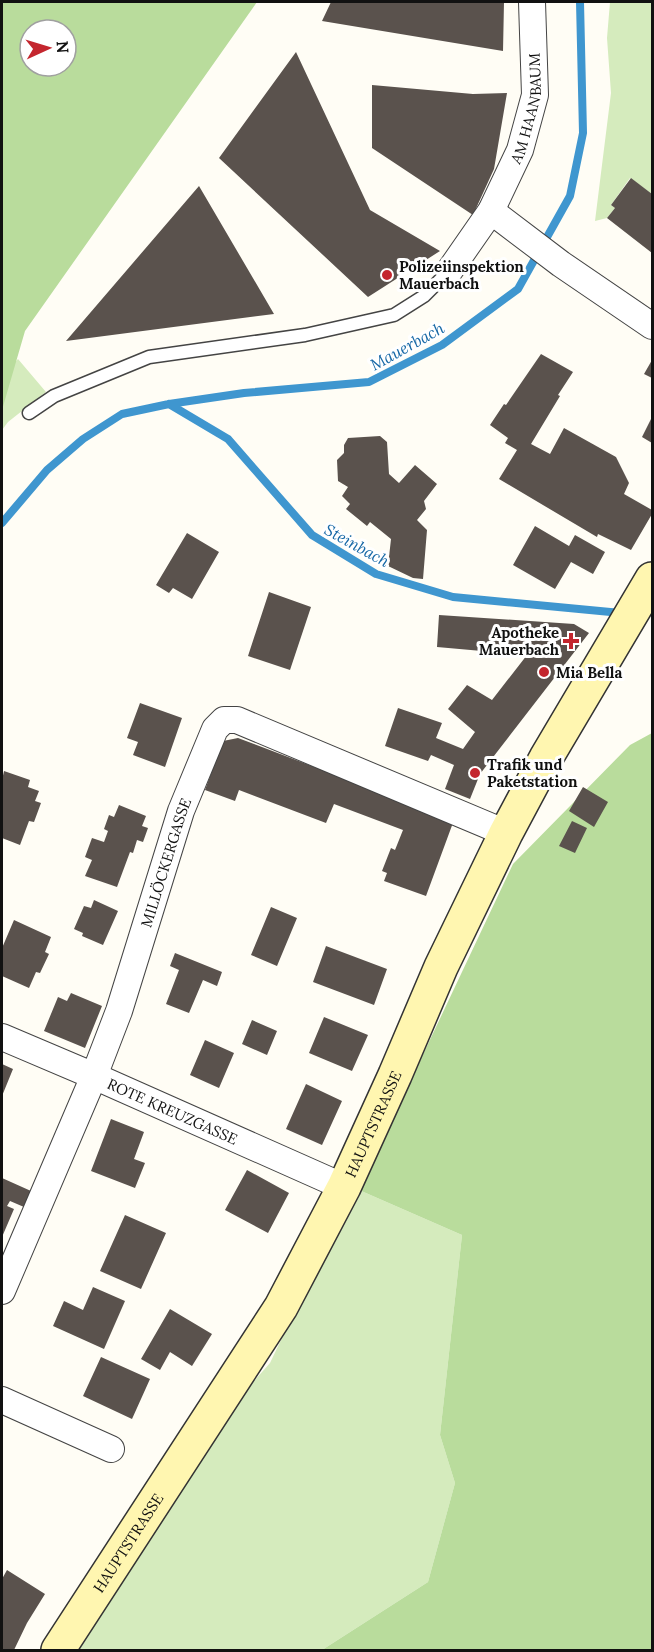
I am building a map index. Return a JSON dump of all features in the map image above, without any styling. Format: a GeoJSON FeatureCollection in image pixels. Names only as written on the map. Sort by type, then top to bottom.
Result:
{"type":"FeatureCollection","features":[{"type":"Feature","properties":{"kind":"main road","name":"HAUPTSTRASSE"},"geometry":{"type":"LineString","coordinates":[[58,1650],[281,1307],[344,1187],[441,967],[506,833],[546,759],[649,586]]}},
{"type":"Feature","properties":{"kind":"street","name":"AM HAANBAUM"},"geometry":{"type":"LineString","coordinates":[[450,270],[490,211],[520,150],[535,95],[532,2]]}},
{"type":"Feature","properties":{"kind":"street"},"geometry":{"type":"LineString","coordinates":[[490,211],[561,264],[652,326]]}},
{"type":"Feature","properties":{"kind":"street","name":"MILLÖCKERGASSE"},"geometry":{"type":"LineString","coordinates":[[2,1291],[94,1076],[118,1011],[181,811],[215,729],[224,720],[237,720],[506,833]]}},
{"type":"Feature","properties":{"kind":"street","name":"ROTE KREUZGASSE"},"geometry":{"type":"LineString","coordinates":[[2,1037],[344,1187]]}},
{"type":"Feature","properties":{"kind":"street"},"geometry":{"type":"LineString","coordinates":[[2,1400],[111,1449]]}},
{"type":"Feature","properties":{"kind":"lane"},"geometry":{"type":"LineString","coordinates":[[29,413],[54,396],[149,357],[305,335],[394,315],[424,296],[450,270]]}},
{"type":"Feature","properties":{"kind":"green space"},"geometry":{"type":"Polygon","coordinates":[[[2,2],[257,2],[25,331],[2,410],[2,2]]]}},
{"type":"Feature","properties":{"kind":"green space"},"geometry":{"type":"Polygon","coordinates":[[[610,2],[652,2],[652,194],[630,178],[611,205],[615,208],[607,218],[595,221],[611,93],[607,38],[610,2]]]}},
{"type":"Feature","properties":{"kind":"green space"},"geometry":{"type":"Polygon","coordinates":[[[18,359],[46,392],[8,422],[2,430],[2,376],[18,359]]]}},
{"type":"Feature","properties":{"kind":"green space"},"geometry":{"type":"Polygon","coordinates":[[[652,733],[652,1650],[322,1650],[428,1582],[455,1483],[440,1435],[462,1235],[359,1190],[513,864],[630,745],[652,733]]]}},
{"type":"Feature","properties":{"kind":"green space"},"geometry":{"type":"Polygon","coordinates":[[[359,1190],[462,1235],[440,1435],[455,1483],[428,1582],[322,1650],[78,1650],[245,1391],[270,1363],[359,1190]]]}},
{"type":"Feature","properties":{"kind":"building"},"geometry":{"type":"Polygon","coordinates":[[[331,2],[504,2],[503,51],[322,21],[331,2]]]}},
{"type":"Feature","properties":{"kind":"building"},"geometry":{"type":"Polygon","coordinates":[[[296,52],[370,210],[440,251],[368,297],[219,158],[296,52]]]}},
{"type":"Feature","properties":{"kind":"building"},"geometry":{"type":"Polygon","coordinates":[[[372,85],[473,94],[507,93],[494,169],[473,215],[372,148],[372,85]]]}},
{"type":"Feature","properties":{"kind":"building"},"geometry":{"type":"Polygon","coordinates":[[[631,178],[652,194],[652,253],[607,218],[615,208],[611,205],[631,178]]]}},
{"type":"Feature","properties":{"kind":"building"},"geometry":{"type":"Polygon","coordinates":[[[199,186],[274,314],[66,341],[199,186]]]}},
{"type":"Feature","properties":{"kind":"building"},"geometry":{"type":"Polygon","coordinates":[[[541,354],[573,372],[531,444],[550,454],[564,428],[616,457],[629,483],[624,494],[652,510],[652,514],[631,550],[598,534],[597,537],[499,479],[517,450],[505,443],[508,438],[490,425],[541,354]]]}},
{"type":"Feature","properties":{"kind":"building"},"geometry":{"type":"Polygon","coordinates":[[[652,360],[652,378],[644,374],[652,360]]]}},
{"type":"Feature","properties":{"kind":"building"},"geometry":{"type":"Polygon","coordinates":[[[652,417],[652,443],[642,437],[652,417]]]}},
{"type":"Feature","properties":{"kind":"building"},"geometry":{"type":"Polygon","coordinates":[[[380,436],[387,442],[389,474],[399,483],[415,465],[437,484],[424,501],[426,509],[417,520],[427,530],[423,579],[413,578],[388,566],[391,539],[370,522],[367,526],[346,509],[350,504],[342,496],[348,487],[338,481],[337,460],[344,453],[344,445],[348,438],[380,436]]]}},
{"type":"Feature","properties":{"kind":"building"},"geometry":{"type":"Polygon","coordinates":[[[535,526],[569,546],[575,535],[605,552],[593,574],[571,562],[555,589],[513,565],[535,526]]]}},
{"type":"Feature","properties":{"kind":"building"},"geometry":{"type":"Polygon","coordinates":[[[187,533],[219,552],[192,599],[173,588],[169,593],[156,585],[187,533]]]}},
{"type":"Feature","properties":{"kind":"building"},"geometry":{"type":"Polygon","coordinates":[[[269,592],[311,607],[290,670],[248,656],[269,592]]]}},
{"type":"Feature","properties":{"kind":"building"},"geometry":{"type":"Polygon","coordinates":[[[439,615],[574,624],[589,633],[480,774],[470,799],[445,789],[454,765],[431,755],[428,761],[385,746],[398,708],[442,723],[436,738],[463,749],[475,732],[448,709],[467,685],[492,700],[527,655],[437,647],[439,615]]]}},
{"type":"Feature","properties":{"kind":"building"},"geometry":{"type":"Polygon","coordinates":[[[140,703],[182,718],[165,767],[133,755],[138,742],[127,738],[140,703]]]}},
{"type":"Feature","properties":{"kind":"building"},"geometry":{"type":"Polygon","coordinates":[[[238,738],[454,820],[426,896],[384,881],[387,873],[382,871],[391,848],[395,850],[403,830],[334,804],[326,823],[239,790],[235,801],[205,790],[223,741],[238,738]]]}},
{"type":"Feature","properties":{"kind":"building"},"geometry":{"type":"Polygon","coordinates":[[[4,771],[30,780],[28,787],[39,791],[35,801],[41,803],[34,822],[29,821],[20,845],[2,838],[4,771]]]}},
{"type":"Feature","properties":{"kind":"building"},"geometry":{"type":"Polygon","coordinates":[[[583,787],[608,802],[594,827],[569,811],[583,787]]]}},
{"type":"Feature","properties":{"kind":"building"},"geometry":{"type":"Polygon","coordinates":[[[119,805],[146,816],[142,826],[148,828],[143,842],[137,840],[133,853],[130,852],[117,887],[85,876],[92,860],[85,857],[92,838],[104,842],[108,831],[104,829],[109,815],[114,817],[119,805]]]}},
{"type":"Feature","properties":{"kind":"building"},"geometry":{"type":"Polygon","coordinates":[[[572,821],[587,828],[575,853],[559,846],[572,821]]]}},
{"type":"Feature","properties":{"kind":"building"},"geometry":{"type":"Polygon","coordinates":[[[94,900],[118,911],[103,945],[82,936],[83,933],[74,929],[84,906],[91,908],[94,900]]]}},
{"type":"Feature","properties":{"kind":"building"},"geometry":{"type":"Polygon","coordinates":[[[271,907],[297,918],[277,966],[251,955],[271,907]]]}},
{"type":"Feature","properties":{"kind":"building"},"geometry":{"type":"Polygon","coordinates":[[[14,920],[51,937],[45,952],[49,954],[40,973],[36,972],[29,988],[2,976],[2,948],[14,920]]]}},
{"type":"Feature","properties":{"kind":"building"},"geometry":{"type":"Polygon","coordinates":[[[326,946],[387,969],[374,1005],[313,982],[326,946]]]}},
{"type":"Feature","properties":{"kind":"building"},"geometry":{"type":"Polygon","coordinates":[[[175,953],[222,972],[217,986],[203,980],[189,1013],[166,1004],[179,970],[170,966],[175,953]]]}},
{"type":"Feature","properties":{"kind":"building"},"geometry":{"type":"Polygon","coordinates":[[[71,993],[102,1006],[85,1048],[44,1031],[58,997],[67,1001],[71,993]]]}},
{"type":"Feature","properties":{"kind":"building"},"geometry":{"type":"Polygon","coordinates":[[[324,1017],[368,1035],[352,1071],[309,1053],[324,1017]]]}},
{"type":"Feature","properties":{"kind":"building"},"geometry":{"type":"Polygon","coordinates":[[[252,1020],[277,1031],[267,1055],[242,1044],[252,1020]]]}},
{"type":"Feature","properties":{"kind":"building"},"geometry":{"type":"Polygon","coordinates":[[[205,1040],[234,1053],[219,1088],[190,1075],[205,1040]]]}},
{"type":"Feature","properties":{"kind":"building"},"geometry":{"type":"Polygon","coordinates":[[[2,1064],[13,1069],[2,1096],[2,1064]]]}},
{"type":"Feature","properties":{"kind":"building"},"geometry":{"type":"Polygon","coordinates":[[[306,1084],[342,1101],[322,1145],[286,1129],[306,1084]]]}},
{"type":"Feature","properties":{"kind":"building"},"geometry":{"type":"Polygon","coordinates":[[[111,1119],[144,1132],[134,1159],[145,1163],[135,1188],[91,1171],[111,1119]]]}},
{"type":"Feature","properties":{"kind":"building"},"geometry":{"type":"Polygon","coordinates":[[[247,1170],[289,1193],[268,1233],[225,1210],[247,1170]]]}},
{"type":"Feature","properties":{"kind":"building"},"geometry":{"type":"Polygon","coordinates":[[[2,1178],[31,1191],[24,1207],[10,1201],[7,1206],[14,1209],[2,1237],[2,1178]]]}},
{"type":"Feature","properties":{"kind":"building"},"geometry":{"type":"Polygon","coordinates":[[[125,1215],[166,1233],[141,1289],[100,1271],[125,1215]]]}},
{"type":"Feature","properties":{"kind":"building"},"geometry":{"type":"Polygon","coordinates":[[[93,1287],[125,1301],[104,1349],[53,1326],[64,1301],[83,1310],[93,1287]]]}},
{"type":"Feature","properties":{"kind":"building"},"geometry":{"type":"Polygon","coordinates":[[[170,1309],[212,1334],[192,1366],[170,1352],[160,1370],[141,1359],[170,1309]]]}},
{"type":"Feature","properties":{"kind":"building"},"geometry":{"type":"Polygon","coordinates":[[[101,1357],[150,1379],[132,1419],[83,1396],[101,1357]]]}},
{"type":"Feature","properties":{"kind":"building"},"geometry":{"type":"Polygon","coordinates":[[[7,1570],[45,1594],[14,1650],[2,1650],[2,1579],[7,1570]]]}},
{"type":"Feature","properties":{"kind":"waterway","name":"Mauerbach"},"geometry":{"type":"LineString","coordinates":[[2,523],[47,470],[83,439],[122,414],[169,404],[244,393],[369,382],[442,345],[518,289],[570,196],[583,133],[580,2]]}},
{"type":"Feature","properties":{"kind":"waterway","name":"Steinbach"},"geometry":{"type":"LineString","coordinates":[[169,404],[228,439],[312,535],[376,574],[453,597],[621,613]]}},
{"type":"Feature","properties":{"kind":"place","name":"Polizeiinspektion Mauerbach"},"geometry":{"type":"Point","coordinates":[387,275]}},
{"type":"Feature","properties":{"kind":"place","name":"Apotheke Mauerbach"},"geometry":{"type":"Point","coordinates":[571,641]}},
{"type":"Feature","properties":{"kind":"place","name":"Mia Bella"},"geometry":{"type":"Point","coordinates":[544,672]}},
{"type":"Feature","properties":{"kind":"place","name":"Trafik und Paketstation"},"geometry":{"type":"Point","coordinates":[475,773]}}]}
